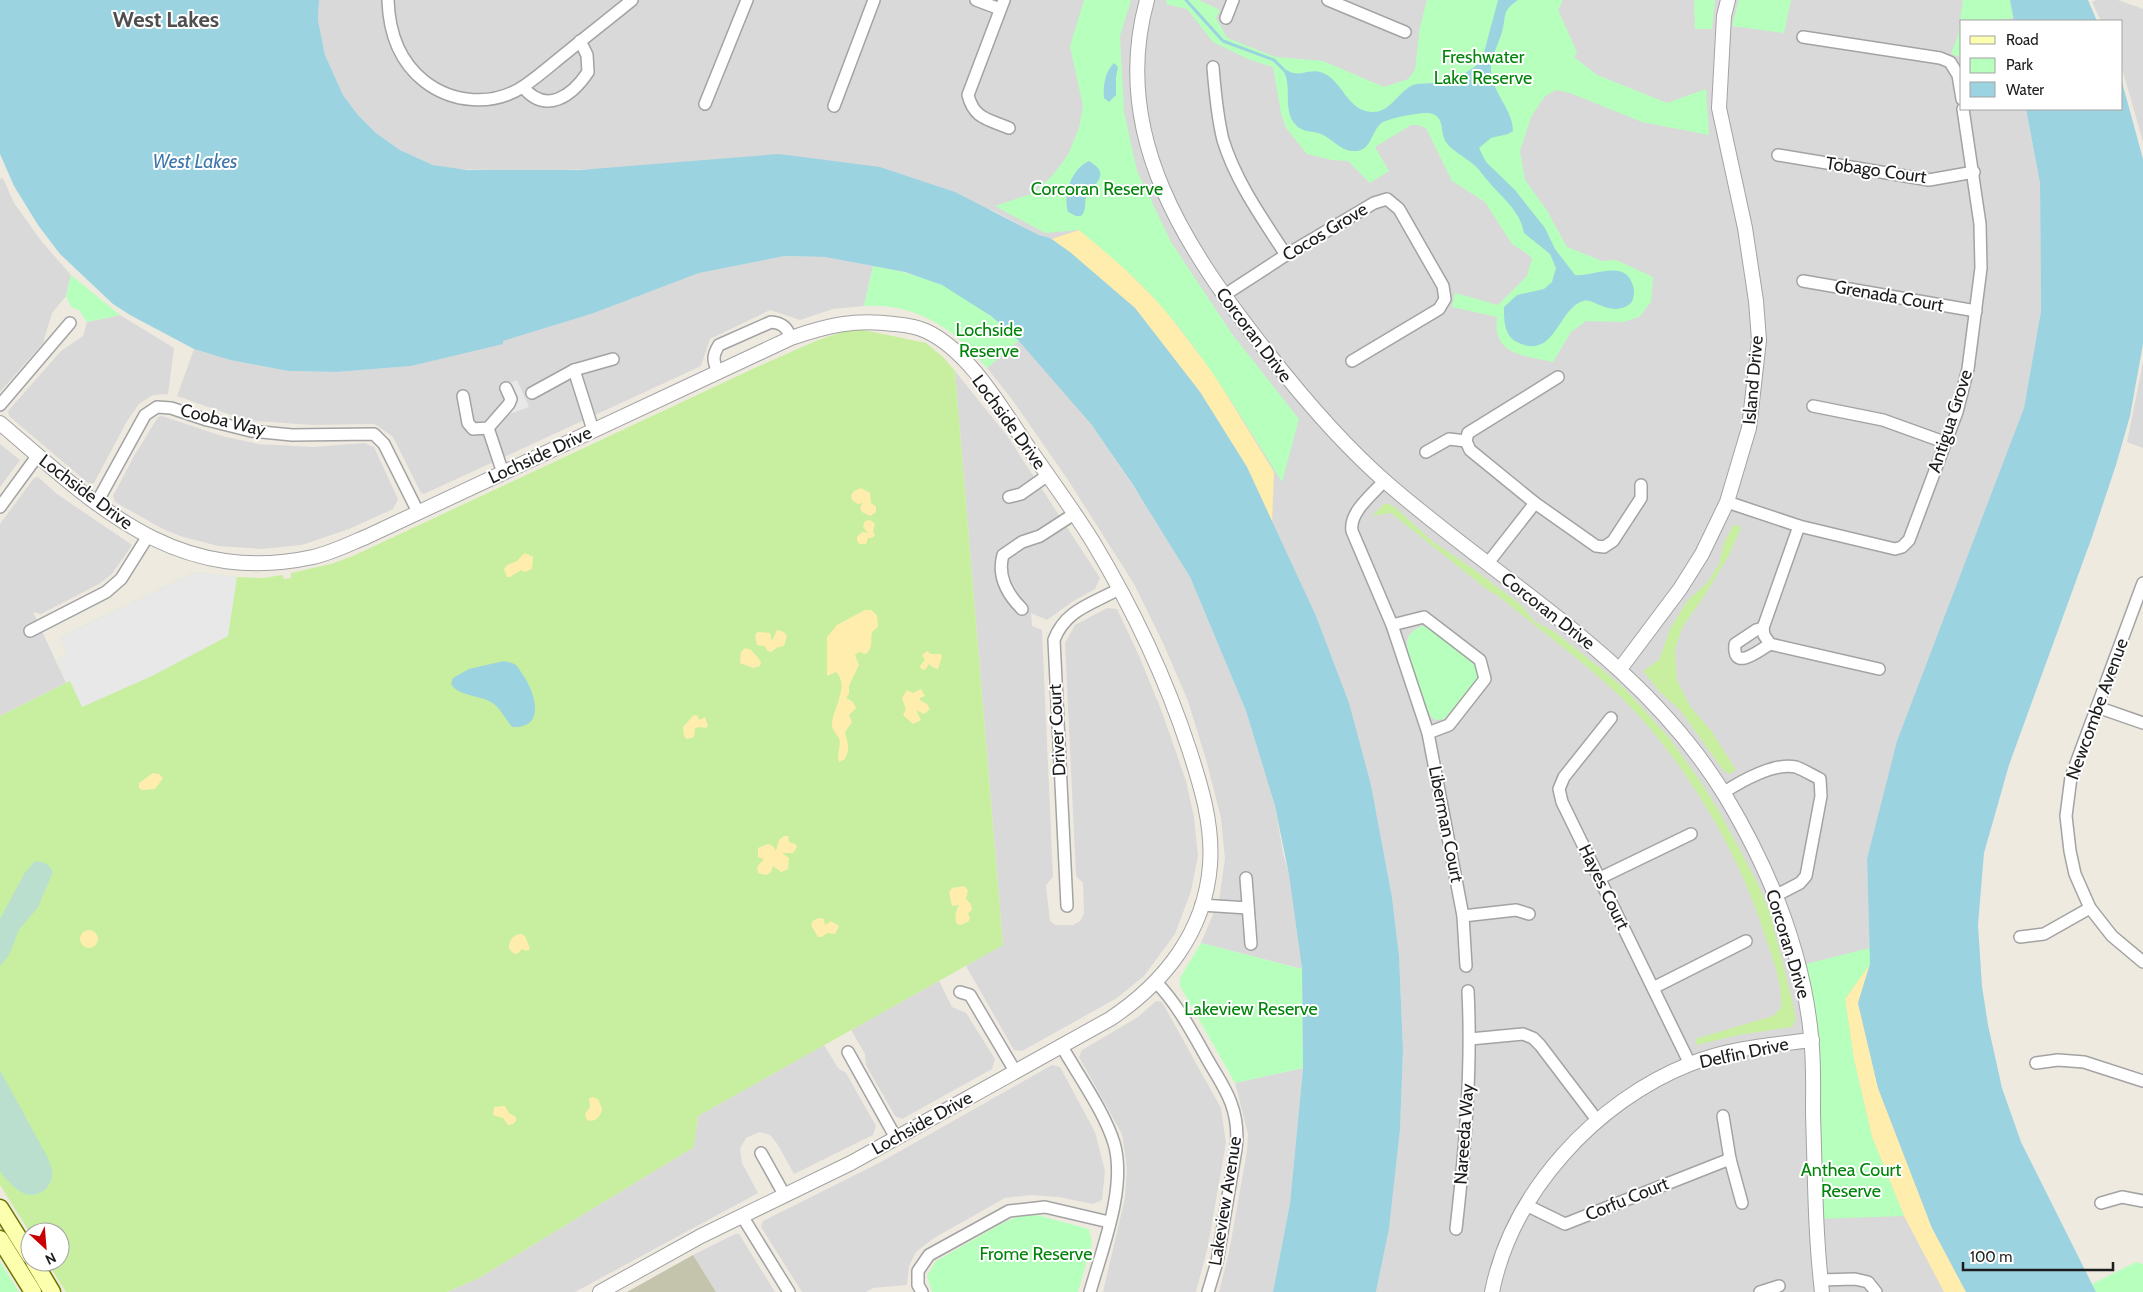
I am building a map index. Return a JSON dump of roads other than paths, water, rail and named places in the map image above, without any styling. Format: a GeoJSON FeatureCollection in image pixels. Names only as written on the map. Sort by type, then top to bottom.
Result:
{"type":"FeatureCollection","features":[{"type":"Feature","properties":{"kind":"main road"},"geometry":{"type":"LineString","coordinates":[[0,1208],[20,1240]]}},
{"type":"Feature","properties":{"kind":"main road"},"geometry":{"type":"LineString","coordinates":[[0,1239],[33,1292]]}},
{"type":"Feature","properties":{"kind":"main road"},"geometry":{"type":"LineString","coordinates":[[40,1272],[52,1292]]}},
{"type":"Feature","properties":{"kind":"street"},"geometry":{"type":"LineString","coordinates":[[388,0],[394,40],[404,59],[416,74],[434,89],[454,98],[475,100],[496,98],[523,87],[632,0]]}},
{"type":"Feature","properties":{"kind":"street"},"geometry":{"type":"LineString","coordinates":[[705,104],[747,0]]}},
{"type":"Feature","properties":{"kind":"street"},"geometry":{"type":"LineString","coordinates":[[834,106],[874,0]]}},
{"type":"Feature","properties":{"kind":"street"},"geometry":{"type":"LineString","coordinates":[[976,0],[1002,4],[968,95],[971,108],[980,116],[1009,128]]}},
{"type":"Feature","properties":{"kind":"street","name":"Corcoran Drive"},"geometry":{"type":"LineString","coordinates":[[1147,0],[1139,45],[1138,88],[1142,130],[1151,163],[1163,194],[1223,296],[1302,397],[1384,481],[1435,524],[1488,563],[1620,668],[1662,710],[1698,756],[1744,828],[1775,896],[1798,966],[1808,1009],[1812,1040],[1816,1219],[1821,1286]]}},
{"type":"Feature","properties":{"kind":"street"},"geometry":{"type":"LineString","coordinates":[[1226,18],[1233,0]]}},
{"type":"Feature","properties":{"kind":"street"},"geometry":{"type":"LineString","coordinates":[[1328,0],[1405,32]]}},
{"type":"Feature","properties":{"kind":"street","name":"Island Drive"},"geometry":{"type":"LineString","coordinates":[[1620,668],[1680,589],[1702,554],[1727,502],[1749,428],[1759,340],[1745,228],[1718,108],[1724,16],[1728,0]]}},
{"type":"Feature","properties":{"kind":"street"},"geometry":{"type":"LineString","coordinates":[[1803,37],[1940,58],[1950,62],[1958,75],[1960,87]]}},
{"type":"Feature","properties":{"kind":"street"},"geometry":{"type":"LineString","coordinates":[[523,87],[538,101],[546,102],[557,100],[572,92],[588,72],[587,55],[580,41]]}},
{"type":"Feature","properties":{"kind":"street"},"geometry":{"type":"LineString","coordinates":[[1213,67],[1216,104],[1223,140],[1247,195],[1286,254]]}},
{"type":"Feature","properties":{"kind":"street","name":"Antigua Grove"},"geometry":{"type":"LineString","coordinates":[[1727,502],[1799,526],[1895,549],[1902,547],[1910,540],[1956,412],[1968,369],[1976,311],[1981,268],[1980,224],[1974,172],[1963,110]]}},
{"type":"Feature","properties":{"kind":"street","name":"Tobago Court"},"geometry":{"type":"LineString","coordinates":[[1778,155],[1929,180],[1974,172]]}},
{"type":"Feature","properties":{"kind":"street","name":"Cocos Grove"},"geometry":{"type":"LineString","coordinates":[[1223,296],[1286,254],[1374,203],[1387,200],[1399,209],[1443,286],[1445,299],[1439,308],[1352,361]]}},
{"type":"Feature","properties":{"kind":"street","name":"Grenada Court"},"geometry":{"type":"LineString","coordinates":[[1803,281],[1976,311]]}},
{"type":"Feature","properties":{"kind":"street","name":"Lochside Drive"},"geometry":{"type":"LineString","coordinates":[[0,423],[96,504],[148,536],[190,554],[226,561],[260,563],[287,561],[340,548],[792,338],[821,327],[854,321],[902,325],[925,330],[953,347],[982,382],[1048,475],[1074,514],[1130,609],[1179,717],[1204,798],[1209,823],[1210,866],[1201,905],[1189,934],[1176,958],[1156,982],[1131,1005],[851,1163],[660,1258],[600,1292]]}},
{"type":"Feature","properties":{"kind":"street"},"geometry":{"type":"LineString","coordinates":[[718,372],[713,360],[714,353],[719,345],[771,322],[779,323],[786,328],[792,338]]}},
{"type":"Feature","properties":{"kind":"street"},"geometry":{"type":"LineString","coordinates":[[0,404],[70,323]]}},
{"type":"Feature","properties":{"kind":"street"},"geometry":{"type":"LineString","coordinates":[[532,393],[574,370],[613,359]]}},
{"type":"Feature","properties":{"kind":"street"},"geometry":{"type":"LineString","coordinates":[[574,370],[594,430]]}},
{"type":"Feature","properties":{"kind":"street"},"geometry":{"type":"LineString","coordinates":[[1558,377],[1468,433],[1466,441],[1470,450],[1535,502],[1596,546],[1604,547],[1613,541],[1641,498],[1641,485]]}},
{"type":"Feature","properties":{"kind":"street"},"geometry":{"type":"LineString","coordinates":[[463,396],[468,423],[473,429],[488,428],[511,400],[506,388]]}},
{"type":"Feature","properties":{"kind":"street"},"geometry":{"type":"LineString","coordinates":[[1813,406],[1883,420],[1944,442]]}},
{"type":"Feature","properties":{"kind":"street","name":"Cooba Way"},"geometry":{"type":"LineString","coordinates":[[96,504],[145,415],[157,407],[170,408],[251,431],[292,435],[374,434],[384,444],[418,512]]}},
{"type":"Feature","properties":{"kind":"street"},"geometry":{"type":"LineString","coordinates":[[488,428],[503,473]]}},
{"type":"Feature","properties":{"kind":"street"},"geometry":{"type":"LineString","coordinates":[[1426,452],[1449,439],[1466,441]]}},
{"type":"Feature","properties":{"kind":"street"},"geometry":{"type":"LineString","coordinates":[[0,507],[38,455]]}},
{"type":"Feature","properties":{"kind":"street","name":"Lochside Drive"},"geometry":{"type":"LineString","coordinates":[[1009,497],[1021,494],[1048,475]]}},
{"type":"Feature","properties":{"kind":"street","name":"Liberman Court"},"geometry":{"type":"LineString","coordinates":[[1384,481],[1358,511],[1351,524],[1352,531],[1392,625],[1428,732],[1463,916],[1466,966]]}},
{"type":"Feature","properties":{"kind":"street"},"geometry":{"type":"LineString","coordinates":[[1488,563],[1535,502]]}},
{"type":"Feature","properties":{"kind":"street"},"geometry":{"type":"LineString","coordinates":[[1022,609],[1006,590],[1000,565],[1003,554],[1022,542],[1040,536],[1074,514]]}},
{"type":"Feature","properties":{"kind":"street"},"geometry":{"type":"LineString","coordinates":[[1799,526],[1763,628],[1764,634],[1770,644],[1879,670]]}},
{"type":"Feature","properties":{"kind":"street"},"geometry":{"type":"LineString","coordinates":[[30,631],[106,592],[122,579],[148,536]]}},
{"type":"Feature","properties":{"kind":"street","name":"Newcombe Avenue"},"geometry":{"type":"LineString","coordinates":[[2143,583],[2140,602],[2097,706],[2071,778],[2066,816],[2070,852],[2075,874],[2090,908],[2112,936],[2143,962]]}},
{"type":"Feature","properties":{"kind":"street","name":"Driver Court"},"geometry":{"type":"LineString","coordinates":[[1067,906],[1054,640],[1059,627],[1068,616],[1119,589]]}},
{"type":"Feature","properties":{"kind":"street"},"geometry":{"type":"LineString","coordinates":[[1392,625],[1424,617],[1480,660],[1485,679],[1449,725],[1428,732]]}},
{"type":"Feature","properties":{"kind":"street"},"geometry":{"type":"LineString","coordinates":[[1763,628],[1756,630],[1736,644],[1735,651],[1738,657],[1743,659],[1754,656],[1770,644]]}},
{"type":"Feature","properties":{"kind":"street"},"geometry":{"type":"LineString","coordinates":[[2097,706],[2143,723]]}},
{"type":"Feature","properties":{"kind":"street","name":"Hayes Court"},"geometry":{"type":"LineString","coordinates":[[1611,718],[1564,778],[1559,789],[1562,802],[1690,1064]]}},
{"type":"Feature","properties":{"kind":"street"},"geometry":{"type":"LineString","coordinates":[[1723,793],[1747,779],[1783,766],[1795,767],[1820,779],[1821,796],[1806,876],[1797,885],[1775,896]]}},
{"type":"Feature","properties":{"kind":"street"},"geometry":{"type":"LineString","coordinates":[[1600,878],[1691,834]]}},
{"type":"Feature","properties":{"kind":"street"},"geometry":{"type":"LineString","coordinates":[[1246,878],[1251,944]]}},
{"type":"Feature","properties":{"kind":"street"},"geometry":{"type":"LineString","coordinates":[[1201,905],[1248,908]]}},
{"type":"Feature","properties":{"kind":"street"},"geometry":{"type":"LineString","coordinates":[[2020,937],[2044,934],[2090,908]]}},
{"type":"Feature","properties":{"kind":"street"},"geometry":{"type":"LineString","coordinates":[[1463,916],[1516,910],[1529,914]]}},
{"type":"Feature","properties":{"kind":"street"},"geometry":{"type":"LineString","coordinates":[[1653,988],[1746,941]]}},
{"type":"Feature","properties":{"kind":"street","name":"Lakeview Avenue"},"geometry":{"type":"LineString","coordinates":[[1156,982],[1171,998],[1181,1013],[1226,1091],[1231,1102],[1236,1125],[1236,1149],[1216,1262],[1208,1292]]}},
{"type":"Feature","properties":{"kind":"street","name":"Nareeda Way"},"geometry":{"type":"LineString","coordinates":[[1456,1229],[1466,1135],[1470,1039],[1468,991]]}},
{"type":"Feature","properties":{"kind":"street"},"geometry":{"type":"LineString","coordinates":[[960,992],[970,995],[1015,1071]]}},
{"type":"Feature","properties":{"kind":"street"},"geometry":{"type":"LineString","coordinates":[[1470,1039],[1523,1034],[1533,1038],[1597,1120]]}},
{"type":"Feature","properties":{"kind":"street","name":"Delfin Drive"},"geometry":{"type":"LineString","coordinates":[[1492,1292],[1508,1240],[1526,1205],[1556,1161],[1597,1120],[1630,1095],[1690,1064],[1724,1053],[1752,1047],[1812,1040]]}},
{"type":"Feature","properties":{"kind":"street"},"geometry":{"type":"LineString","coordinates":[[1062,1045],[1107,1126],[1114,1144],[1117,1164],[1116,1185],[1109,1222],[1090,1292]]}},
{"type":"Feature","properties":{"kind":"street"},"geometry":{"type":"LineString","coordinates":[[848,1052],[896,1138]]}},
{"type":"Feature","properties":{"kind":"street"},"geometry":{"type":"LineString","coordinates":[[2036,1063],[2058,1060],[2084,1062],[2143,1081]]}},
{"type":"Feature","properties":{"kind":"street"},"geometry":{"type":"LineString","coordinates":[[1723,1116],[1730,1159],[1742,1203]]}},
{"type":"Feature","properties":{"kind":"street"},"geometry":{"type":"LineString","coordinates":[[761,1153],[785,1196]]}},
{"type":"Feature","properties":{"kind":"street","name":"Corfu Court"},"geometry":{"type":"LineString","coordinates":[[1526,1205],[1565,1224],[1730,1159]]}},
{"type":"Feature","properties":{"kind":"street"},"geometry":{"type":"LineString","coordinates":[[2101,1202],[2122,1197],[2143,1201]]}},
{"type":"Feature","properties":{"kind":"street"},"geometry":{"type":"LineString","coordinates":[[922,1292],[918,1285],[918,1271],[929,1255],[1009,1211],[1045,1207],[1109,1222]]}},
{"type":"Feature","properties":{"kind":"street"},"geometry":{"type":"LineString","coordinates":[[742,1216],[789,1292]]}},
{"type":"Feature","properties":{"kind":"street"},"geometry":{"type":"LineString","coordinates":[[1821,1286],[1855,1279],[1868,1282],[1876,1292]]}},
{"type":"Feature","properties":{"kind":"street"},"geometry":{"type":"LineString","coordinates":[[1760,1292],[1779,1286]]}},
{"type":"Feature","properties":{"kind":"water","name":"West Lakes"},"geometry":{"type":"Polygon","coordinates":[[[0,0],[319,0],[318,20],[325,55],[343,95],[358,115],[376,133],[400,150],[433,165],[467,170],[579,170],[779,154],[880,167],[955,192],[1039,235],[1050,238],[1070,252],[1135,308],[1200,392],[1247,467],[1316,616],[1349,703],[1371,785],[1392,897],[1399,955],[1403,1050],[1400,1130],[1389,1229],[1376,1292],[1273,1292],[1290,1203],[1303,1068],[1302,969],[1289,875],[1275,806],[1246,711],[1190,577],[1133,485],[1091,424],[1018,340],[991,316],[942,285],[905,272],[825,257],[785,256],[699,273],[594,313],[503,341],[503,344],[411,366],[337,372],[288,371],[230,360],[194,349],[113,304],[60,254],[38,225],[14,186],[0,154],[0,0]]]}},
{"type":"Feature","properties":{"kind":"water"},"geometry":{"type":"Polygon","coordinates":[[[1498,0],[1518,0],[1505,14],[1502,32],[1491,65],[1494,85],[1510,115],[1513,131],[1491,138],[1479,148],[1486,162],[1515,190],[1545,228],[1555,249],[1575,275],[1614,270],[1621,271],[1627,275],[1634,290],[1632,300],[1629,305],[1624,307],[1610,309],[1587,301],[1574,306],[1547,340],[1539,345],[1528,346],[1511,338],[1505,326],[1504,307],[1517,295],[1544,289],[1552,282],[1556,268],[1550,254],[1524,233],[1515,211],[1477,168],[1446,142],[1440,120],[1434,114],[1424,113],[1387,120],[1379,126],[1368,145],[1364,148],[1359,151],[1347,150],[1318,133],[1302,130],[1294,123],[1289,111],[1284,72],[1287,70],[1296,73],[1314,71],[1323,73],[1336,82],[1357,107],[1372,112],[1384,109],[1413,85],[1452,78],[1465,73],[1477,65],[1482,60],[1498,0]]]}},
{"type":"Feature","properties":{"kind":"water"},"geometry":{"type":"Polygon","coordinates":[[[2010,0],[2088,0],[2097,20],[2014,20],[2010,0]]]}},
{"type":"Feature","properties":{"kind":"water"},"geometry":{"type":"Polygon","coordinates":[[[1114,63],[1118,67],[1116,95],[1109,102],[1104,98],[1104,84],[1108,70],[1114,63]]]}},
{"type":"Feature","properties":{"kind":"water"},"geometry":{"type":"Polygon","coordinates":[[[2123,86],[2143,159],[2143,344],[2130,416],[2116,465],[2092,537],[2009,765],[1984,853],[1978,925],[1982,986],[1988,1025],[2002,1088],[2021,1142],[2096,1292],[1966,1292],[1932,1228],[1878,1088],[1858,1003],[1870,964],[1867,859],[1897,741],[2024,408],[2041,311],[2040,183],[2026,110],[2123,110],[2123,86]]]}},
{"type":"Feature","properties":{"kind":"water"},"geometry":{"type":"Polygon","coordinates":[[[1089,161],[1100,171],[1100,176],[1086,197],[1083,214],[1076,216],[1068,212],[1068,191],[1077,170],[1089,161]]]}},
{"type":"Feature","properties":{"kind":"water"},"geometry":{"type":"Polygon","coordinates":[[[504,661],[517,666],[529,685],[532,694],[535,710],[534,717],[530,723],[522,726],[512,727],[494,704],[459,691],[451,684],[453,678],[469,669],[504,661]]]}},
{"type":"Feature","properties":{"kind":"waterway"},"geometry":{"type":"LineString","coordinates":[[1186,0],[1223,41],[1274,60],[1285,71]]}},
{"type":"Feature","properties":{"kind":"district","name":"West Lakes"},"geometry":{"type":"Point","coordinates":[166,19]}},
{"type":"Feature","properties":{"kind":"park label","name":"Freshwater Lake Reserve"},"geometry":{"type":"Point","coordinates":[1483,67]}},
{"type":"Feature","properties":{"kind":"park label","name":"Corcoran Reserve"},"geometry":{"type":"Point","coordinates":[1097,189]}},
{"type":"Feature","properties":{"kind":"park label","name":"Lochside Reserve"},"geometry":{"type":"Point","coordinates":[989,340]}},
{"type":"Feature","properties":{"kind":"park label","name":"Lakeview Reserve"},"geometry":{"type":"Point","coordinates":[1251,1009]}},
{"type":"Feature","properties":{"kind":"park label","name":"Anthea Court Reserve"},"geometry":{"type":"Point","coordinates":[1851,1180]}},
{"type":"Feature","properties":{"kind":"park label","name":"Frome Reserve"},"geometry":{"type":"Point","coordinates":[1036,1254]}}]}
